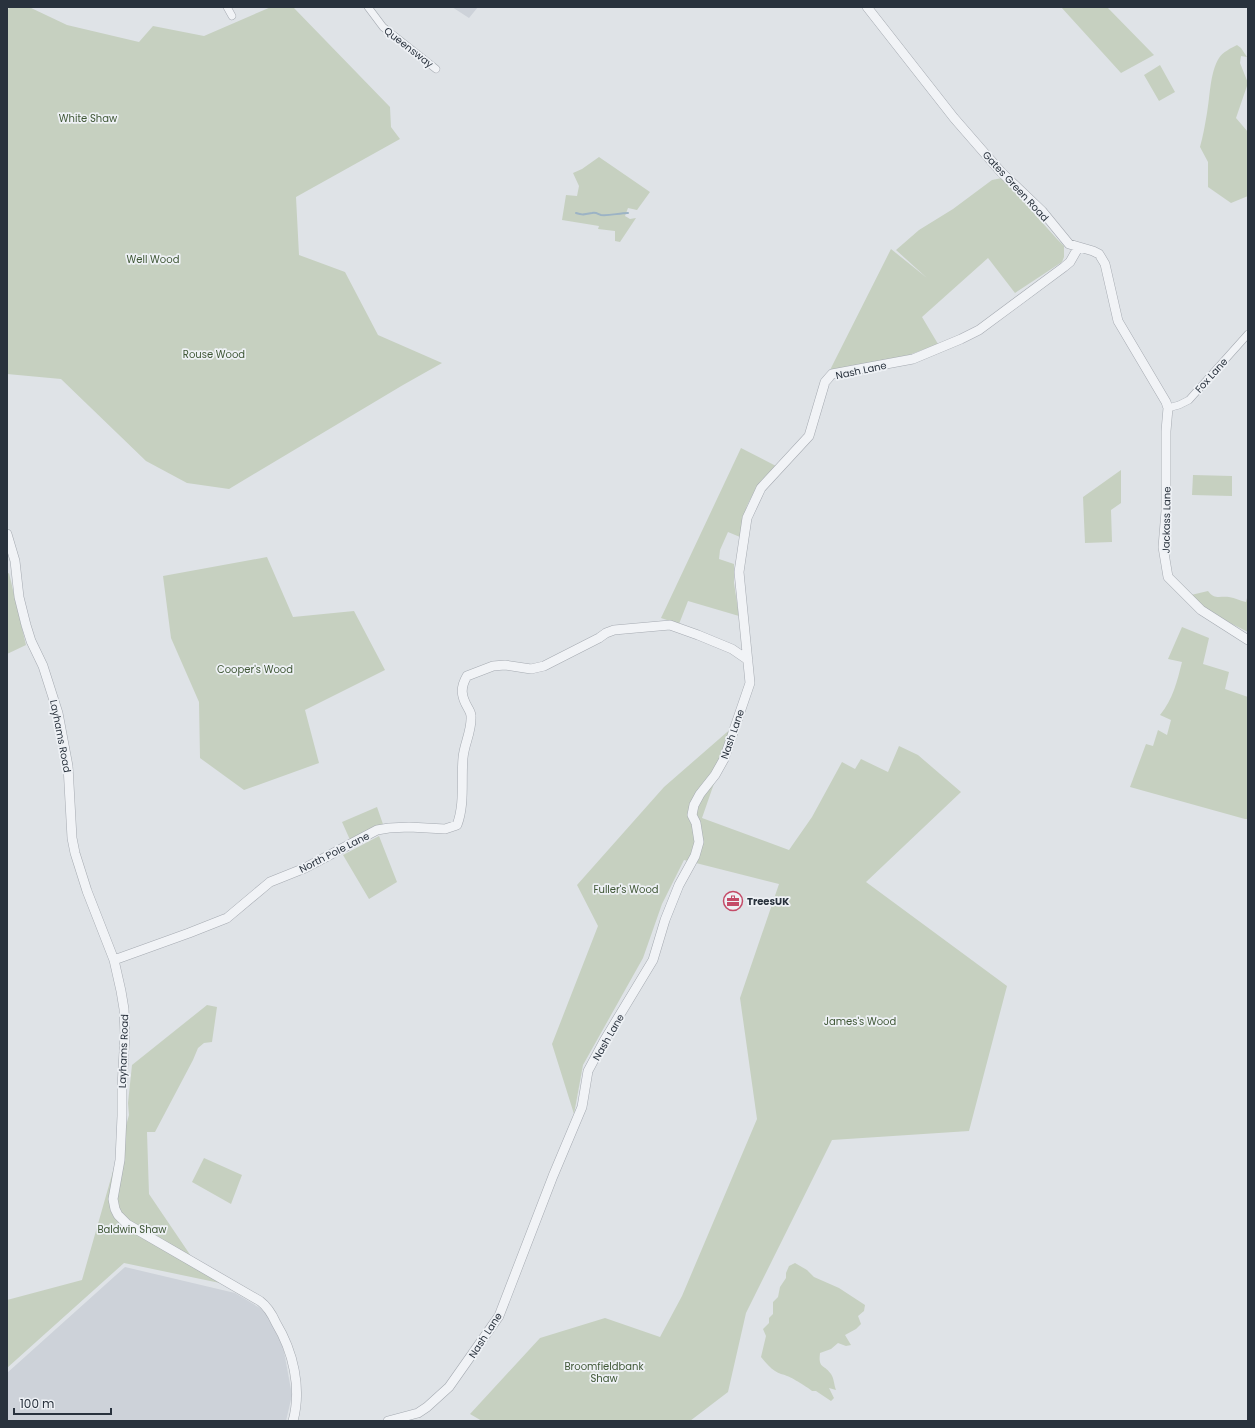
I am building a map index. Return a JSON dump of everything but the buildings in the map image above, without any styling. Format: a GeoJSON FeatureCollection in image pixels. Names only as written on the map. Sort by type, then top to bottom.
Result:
{"type":"FeatureCollection","features":[{"type":"Feature","properties":{"kind":"street"},"geometry":{"type":"LineString","coordinates":[[227,7],[232,16]]}},
{"type":"Feature","properties":{"kind":"street","name":"Queensway"},"geometry":{"type":"LineString","coordinates":[[368,7],[383,27],[436,69]]}},
{"type":"Feature","properties":{"kind":"street","name":"Gates Green Road"},"geometry":{"type":"LineString","coordinates":[[867,7],[954,118],[1001,172],[1042,211],[1069,244],[1099,254],[1105,264],[1118,321],[1166,402],[1168,408]]}},
{"type":"Feature","properties":{"kind":"street","name":"Nash Lane"},"geometry":{"type":"LineString","coordinates":[[388,1421],[418,1412],[427,1407],[449,1387],[499,1316],[553,1176],[582,1107],[588,1071],[604,1041],[653,960],[665,920],[679,885],[695,856],[699,842],[696,823],[692,815],[694,805],[700,794],[715,775],[724,759],[750,683],[739,572],[747,518],[761,488],[809,436],[825,382],[832,374],[913,359],[973,333],[1064,267],[1070,262],[1078,248]]}},
{"type":"Feature","properties":{"kind":"street","name":"Fox Lane"},"geometry":{"type":"LineString","coordinates":[[1168,408],[1189,400],[1248,334]]}},
{"type":"Feature","properties":{"kind":"street","name":"Jackass Lane"},"geometry":{"type":"LineString","coordinates":[[1168,408],[1166,511],[1163,547],[1168,577],[1200,610],[1248,640]]}},
{"type":"Feature","properties":{"kind":"street","name":"Layhams Road"},"geometry":{"type":"LineString","coordinates":[[7,534],[15,561],[19,597],[26,625],[31,641],[43,666],[59,719],[69,773],[72,838],[75,852],[87,891],[114,960],[124,1003],[125,1034],[120,1160],[113,1194],[115,1209],[118,1215],[127,1224],[260,1301],[268,1308],[286,1339],[290,1354],[296,1389],[294,1421]]}},
{"type":"Feature","properties":{"kind":"street","name":"North Pole Lane"},"geometry":{"type":"LineString","coordinates":[[114,960],[189,934],[227,918],[270,882],[305,868],[377,830],[409,826],[445,829],[457,825],[460,816],[463,756],[469,735],[471,714],[461,691],[462,684],[467,676],[493,666],[505,665],[531,669],[544,666],[594,641],[606,633],[614,630],[636,627],[670,626],[698,635],[732,649],[748,660]]}},
{"type":"Feature","properties":{"kind":"street"},"geometry":{"type":"LineString","coordinates":[[732,649],[746,637]]}},
{"type":"Feature","properties":{"kind":"shaded area"},"geometry":{"type":"Polygon","coordinates":[[[452,7],[478,7],[469,18],[452,7]]]}},
{"type":"Feature","properties":{"kind":"shaded area"},"geometry":{"type":"Polygon","coordinates":[[[125,1267],[235,1293],[265,1311],[283,1346],[292,1395],[286,1421],[7,1421],[7,1373],[125,1267]]]}},
{"type":"Feature","properties":{"kind":"green space","name":"Well Wood"},"geometry":{"type":"Polygon","coordinates":[[[9,7],[29,7],[67,25],[139,42],[153,26],[204,36],[271,7],[293,7],[390,107],[391,127],[400,139],[296,197],[299,255],[345,272],[378,335],[442,363],[229,489],[187,483],[146,461],[61,379],[7,374],[7,13],[9,7]]]}},
{"type":"Feature","properties":{"kind":"green space"},"geometry":{"type":"Polygon","coordinates":[[[1061,7],[1107,7],[1154,55],[1121,73],[1061,7]]]}},
{"type":"Feature","properties":{"kind":"green space"},"geometry":{"type":"Polygon","coordinates":[[[1237,45],[1247,57],[1241,56],[1240,63],[1248,83],[1236,118],[1248,132],[1248,196],[1231,203],[1208,187],[1208,162],[1200,147],[1212,77],[1216,64],[1219,58],[1227,50],[1237,45]]]}},
{"type":"Feature","properties":{"kind":"green space"},"geometry":{"type":"Polygon","coordinates":[[[1160,65],[1175,92],[1159,101],[1144,75],[1160,65]]]}},
{"type":"Feature","properties":{"kind":"green space"},"geometry":{"type":"Polygon","coordinates":[[[599,157],[650,192],[637,210],[628,208],[625,216],[630,219],[636,218],[620,242],[615,241],[615,231],[598,229],[599,226],[562,220],[566,195],[577,196],[579,186],[573,173],[582,169],[599,157]]]}},
{"type":"Feature","properties":{"kind":"green space"},"geometry":{"type":"Polygon","coordinates":[[[1002,178],[1064,246],[1064,257],[1062,262],[1015,293],[988,258],[922,317],[938,344],[909,355],[830,370],[891,249],[927,278],[896,250],[919,230],[953,209],[992,180],[1002,178]]]}},
{"type":"Feature","properties":{"kind":"green space"},"geometry":{"type":"Polygon","coordinates":[[[741,448],[776,466],[753,494],[747,507],[740,537],[728,532],[720,550],[719,559],[734,564],[734,583],[739,616],[688,601],[679,624],[661,618],[741,448]]]}},
{"type":"Feature","properties":{"kind":"green space"},"geometry":{"type":"Polygon","coordinates":[[[1121,470],[1121,503],[1111,510],[1112,542],[1085,543],[1083,497],[1121,470]]]}},
{"type":"Feature","properties":{"kind":"green space"},"geometry":{"type":"Polygon","coordinates":[[[1193,475],[1232,476],[1232,496],[1192,495],[1193,475]]]}},
{"type":"Feature","properties":{"kind":"green space","name":"Cooper's Wood"},"geometry":{"type":"Polygon","coordinates":[[[267,557],[293,617],[354,611],[385,670],[305,710],[319,763],[244,790],[200,758],[199,702],[171,638],[163,576],[267,557]]]}},
{"type":"Feature","properties":{"kind":"green space"},"geometry":{"type":"Polygon","coordinates":[[[9,573],[26,645],[7,654],[7,574],[9,573]]]}},
{"type":"Feature","properties":{"kind":"green space"},"geometry":{"type":"Polygon","coordinates":[[[1208,591],[1215,597],[1229,597],[1246,602],[1248,594],[1248,632],[1206,611],[1191,595],[1208,591]]]}},
{"type":"Feature","properties":{"kind":"green space"},"geometry":{"type":"Polygon","coordinates":[[[1182,627],[1209,638],[1203,664],[1229,672],[1225,689],[1248,697],[1248,819],[1130,787],[1146,744],[1153,746],[1158,730],[1167,735],[1171,720],[1160,715],[1171,696],[1182,662],[1168,659],[1182,627]]]}},
{"type":"Feature","properties":{"kind":"green space","name":"James's Wood"},"geometry":{"type":"Polygon","coordinates":[[[734,726],[702,818],[789,850],[812,817],[842,762],[855,769],[861,759],[888,772],[899,746],[918,755],[961,792],[866,882],[1007,986],[969,1131],[832,1140],[746,1313],[728,1392],[690,1421],[482,1421],[470,1414],[540,1338],[605,1318],[660,1337],[682,1296],[757,1119],[740,998],[779,884],[684,860],[662,904],[643,958],[583,1065],[574,1114],[552,1044],[598,926],[577,885],[664,787],[734,726]]]}},
{"type":"Feature","properties":{"kind":"green space"},"geometry":{"type":"Polygon","coordinates":[[[377,807],[384,827],[351,842],[342,822],[377,807]]]}},
{"type":"Feature","properties":{"kind":"green space"},"geometry":{"type":"Polygon","coordinates":[[[379,836],[397,882],[369,899],[343,855],[379,836]]]}},
{"type":"Feature","properties":{"kind":"green space","name":"Baldwin Shaw"},"geometry":{"type":"Polygon","coordinates":[[[207,1005],[217,1007],[212,1042],[204,1043],[198,1048],[155,1132],[147,1132],[149,1194],[195,1262],[239,1287],[124,1263],[7,1368],[7,1300],[82,1280],[129,1115],[128,1103],[132,1065],[207,1005]]]}},
{"type":"Feature","properties":{"kind":"green space"},"geometry":{"type":"Polygon","coordinates":[[[204,1158],[242,1175],[231,1204],[192,1182],[204,1158]]]}},
{"type":"Feature","properties":{"kind":"green space"},"geometry":{"type":"Polygon","coordinates":[[[795,1263],[807,1270],[814,1277],[839,1288],[865,1305],[864,1311],[858,1316],[861,1324],[856,1329],[845,1335],[851,1345],[846,1346],[838,1343],[831,1349],[820,1353],[820,1362],[832,1376],[836,1390],[829,1388],[834,1398],[831,1401],[792,1378],[776,1372],[769,1367],[761,1357],[766,1336],[763,1329],[769,1323],[769,1318],[773,1314],[773,1302],[778,1297],[780,1287],[786,1278],[786,1273],[789,1266],[795,1263]]]}},
{"type":"Feature","properties":{"kind":"waterway"},"geometry":{"type":"LineString","coordinates":[[576,213],[583,215],[595,213],[601,215],[628,213]]}},
{"type":"Feature","properties":{"kind":"place","name":"TreesUK"},"geometry":{"type":"Point","coordinates":[733,901]}},
{"type":"Feature","properties":{"kind":"park label","name":"White Shaw"},"geometry":{"type":"Point","coordinates":[88,118]}},
{"type":"Feature","properties":{"kind":"park label","name":"Rouse Wood"},"geometry":{"type":"Point","coordinates":[214,354]}},
{"type":"Feature","properties":{"kind":"park label","name":"Fuller's Wood"},"geometry":{"type":"Point","coordinates":[626,889]}},
{"type":"Feature","properties":{"kind":"park label","name":"Broomfieldbank Shaw"},"geometry":{"type":"Point","coordinates":[604,1372]}}]}
